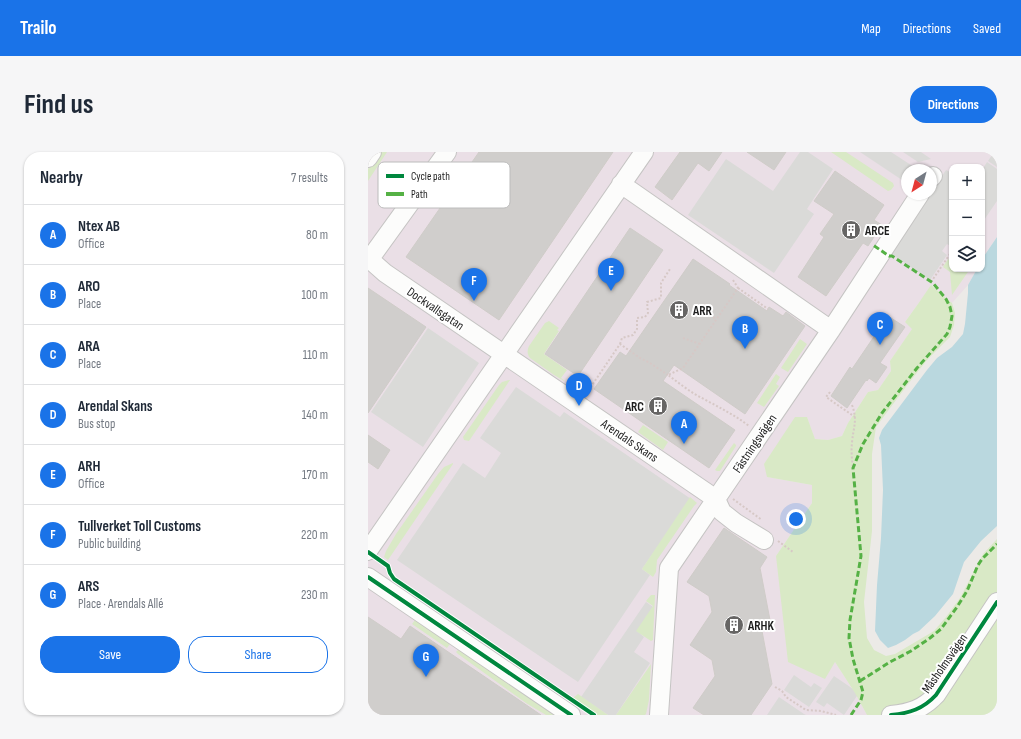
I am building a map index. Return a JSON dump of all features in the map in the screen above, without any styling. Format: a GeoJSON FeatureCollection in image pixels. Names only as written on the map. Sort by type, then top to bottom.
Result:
{"type":"FeatureCollection","features":[{"type":"Feature","properties":{"kind":"street"},"geometry":{"type":"LineString","coordinates":[[368,158],[372,152]]}},
{"type":"Feature","properties":{"kind":"street","name":"Dockvallsgatan"},"geometry":{"type":"LineString","coordinates":[[439,162],[446,152]]}},
{"type":"Feature","properties":{"kind":"street"},"geometry":{"type":"LineString","coordinates":[[368,551],[644,152]]}},
{"type":"Feature","properties":{"kind":"street"},"geometry":{"type":"LineString","coordinates":[[621,184],[831,330]]}},
{"type":"Feature","properties":{"kind":"street","name":"Fästningsvägen"},"geometry":{"type":"LineString","coordinates":[[659,715],[669,568],[831,330],[916,200]]}},
{"type":"Feature","properties":{"kind":"street","name":"Dockvallsgatan"},"geometry":{"type":"LineString","coordinates":[[406,208],[369,259],[385,273],[504,354]]}},
{"type":"Feature","properties":{"kind":"street","name":"Arendals Skans"},"geometry":{"type":"LineString","coordinates":[[504,354],[720,493]]}},
{"type":"Feature","properties":{"kind":"street"},"geometry":{"type":"LineString","coordinates":[[720,493],[722,512],[736,522],[769,534]]}},
{"type":"Feature","properties":{"kind":"street"},"geometry":{"type":"LineString","coordinates":[[368,577],[571,715]]}},
{"type":"Feature","properties":{"kind":"street","name":"Måsholmsvägen"},"geometry":{"type":"LineString","coordinates":[[891,715],[919,709],[933,698],[997,602]]}},
{"type":"Feature","properties":{"kind":"path"},"geometry":{"type":"LineString","coordinates":[[931,282],[949,255]]}},
{"type":"Feature","properties":{"kind":"path"},"geometry":{"type":"LineString","coordinates":[[583,398],[620,344],[622,338],[633,335],[637,329],[636,318],[645,317],[648,313],[647,302],[660,298],[661,283],[670,269]]}},
{"type":"Feature","properties":{"kind":"path"},"geometry":{"type":"LineString","coordinates":[[733,280],[738,288],[768,309]]}},
{"type":"Feature","properties":{"kind":"path"},"geometry":{"type":"LineString","coordinates":[[668,375],[683,368],[738,288]]}},
{"type":"Feature","properties":{"kind":"path"},"geometry":{"type":"LineString","coordinates":[[704,304],[716,320]]}},
{"type":"Feature","properties":{"kind":"path"},"geometry":{"type":"LineString","coordinates":[[683,338],[700,344]]}},
{"type":"Feature","properties":{"kind":"path"},"geometry":{"type":"LineString","coordinates":[[620,344],[703,399],[727,410],[750,427]]}},
{"type":"Feature","properties":{"kind":"path"},"geometry":{"type":"LineString","coordinates":[[830,392],[826,397],[855,418]]}},
{"type":"Feature","properties":{"kind":"path"},"geometry":{"type":"LineString","coordinates":[[852,406],[855,418],[852,442],[853,468]]}},
{"type":"Feature","properties":{"kind":"path"},"geometry":{"type":"LineString","coordinates":[[720,493],[731,498],[769,534],[793,552]]}},
{"type":"Feature","properties":{"kind":"path"},"geometry":{"type":"LineString","coordinates":[[775,688],[782,692],[786,698],[806,710],[821,711],[836,715]]}},
{"type":"Feature","properties":{"kind":"shaded area"},"geometry":{"type":"Polygon","coordinates":[[[368,152],[997,152],[997,237],[985,255],[985,164],[949,164],[949,272],[975,272],[968,285],[952,303],[932,285],[905,322],[913,328],[890,361],[891,371],[878,390],[868,392],[848,423],[842,436],[828,440],[815,439],[807,417],[767,477],[812,485],[812,503],[776,556],[835,662],[867,715],[368,715],[368,152]]]}},
{"type":"Feature","properties":{"kind":"shaded area"},"geometry":{"type":"Polygon","coordinates":[[[800,152],[808,152],[833,169],[807,209],[814,214],[774,273],[688,215],[726,159],[773,191],[800,152]]]}},
{"type":"Feature","properties":{"kind":"shaded area"},"geometry":{"type":"Polygon","coordinates":[[[860,152],[891,152],[909,164],[901,164],[901,179],[860,152]]]}},
{"type":"Feature","properties":{"kind":"shaded area"},"geometry":{"type":"Polygon","coordinates":[[[903,152],[921,152],[931,159],[918,162],[903,152]]]}},
{"type":"Feature","properties":{"kind":"shaded area"},"geometry":{"type":"Polygon","coordinates":[[[994,152],[997,152],[997,167],[988,161],[994,152]]]}},
{"type":"Feature","properties":{"kind":"shaded area"},"geometry":{"type":"Polygon","coordinates":[[[987,162],[997,169],[997,201],[985,219],[985,200],[985,165],[987,162]]]}},
{"type":"Feature","properties":{"kind":"shaded area"},"geometry":{"type":"Polygon","coordinates":[[[946,170],[949,172],[949,245],[947,244],[942,251],[947,255],[930,280],[890,253],[926,200],[937,200],[937,183],[946,170]]]}},
{"type":"Feature","properties":{"kind":"shaded area"},"geometry":{"type":"Polygon","coordinates":[[[428,328],[479,363],[423,447],[371,412],[428,328]]]}},
{"type":"Feature","properties":{"kind":"shaded area"},"geometry":{"type":"Polygon","coordinates":[[[516,387],[560,417],[564,412],[691,499],[642,569],[650,575],[578,682],[397,560],[463,463],[485,478],[501,453],[480,438],[516,387]]]}},
{"type":"Feature","properties":{"kind":"shaded area"},"geometry":{"type":"Polygon","coordinates":[[[646,602],[653,607],[637,631],[644,637],[634,652],[650,663],[616,715],[608,715],[581,697],[646,602]]]}},
{"type":"Feature","properties":{"kind":"shaded area"},"geometry":{"type":"Polygon","coordinates":[[[794,675],[811,687],[814,683],[822,688],[809,707],[784,690],[794,675]]]}},
{"type":"Feature","properties":{"kind":"shaded area"},"geometry":{"type":"Polygon","coordinates":[[[834,676],[859,693],[844,715],[827,703],[824,707],[816,702],[834,676]]]}},
{"type":"Feature","properties":{"kind":"shaded area"},"geometry":{"type":"Polygon","coordinates":[[[779,697],[804,714],[806,715],[767,715],[779,697]]]}},
{"type":"Feature","properties":{"kind":"green space"},"geometry":{"type":"Polygon","coordinates":[[[380,152],[387,152],[380,162],[378,162],[378,166],[368,181],[368,169],[380,152]]]}},
{"type":"Feature","properties":{"kind":"green space"},"geometry":{"type":"Polygon","coordinates":[[[831,152],[846,152],[893,183],[894,186],[888,191],[831,152]]]}},
{"type":"Feature","properties":{"kind":"green space"},"geometry":{"type":"Polygon","coordinates":[[[948,259],[949,271],[943,267],[948,259]]]}},
{"type":"Feature","properties":{"kind":"green space"},"geometry":{"type":"Polygon","coordinates":[[[950,272],[968,272],[952,295],[950,272]]]}},
{"type":"Feature","properties":{"kind":"green space"},"geometry":{"type":"Polygon","coordinates":[[[931,285],[952,303],[955,313],[954,325],[950,337],[927,360],[876,427],[872,454],[872,531],[864,602],[867,638],[874,650],[886,656],[895,654],[934,631],[960,598],[983,554],[997,539],[997,715],[867,715],[835,662],[825,679],[788,662],[776,556],[812,503],[812,485],[767,477],[764,464],[795,417],[807,417],[815,439],[828,440],[842,436],[848,423],[868,392],[878,390],[891,371],[890,361],[912,329],[905,322],[931,285]]]}},
{"type":"Feature","properties":{"kind":"green space"},"geometry":{"type":"Polygon","coordinates":[[[549,321],[559,328],[557,330],[559,331],[544,354],[567,370],[561,378],[565,381],[530,358],[528,354],[529,346],[545,323],[549,321]]]}},
{"type":"Feature","properties":{"kind":"green space"},"geometry":{"type":"Polygon","coordinates":[[[800,339],[807,344],[788,372],[781,368],[800,339]]]}},
{"type":"Feature","properties":{"kind":"green space"},"geometry":{"type":"Polygon","coordinates":[[[776,374],[780,377],[776,384],[779,386],[764,407],[757,403],[776,374]]]}},
{"type":"Feature","properties":{"kind":"green space"},"geometry":{"type":"Polygon","coordinates":[[[510,380],[469,441],[464,440],[463,437],[499,385],[502,382],[510,380]]]}},
{"type":"Feature","properties":{"kind":"green space"},"geometry":{"type":"Polygon","coordinates":[[[643,425],[668,442],[663,450],[638,432],[643,425]]]}},
{"type":"Feature","properties":{"kind":"green space"},"geometry":{"type":"Polygon","coordinates":[[[734,443],[736,446],[720,471],[715,470],[734,443]]]}},
{"type":"Feature","properties":{"kind":"green space"},"geometry":{"type":"Polygon","coordinates":[[[453,463],[388,560],[384,557],[396,534],[438,474],[444,467],[453,463]]]}},
{"type":"Feature","properties":{"kind":"green space"},"geometry":{"type":"Polygon","coordinates":[[[690,497],[697,503],[657,560],[656,572],[653,577],[642,569],[690,497]]]}},
{"type":"Feature","properties":{"kind":"green space"},"geometry":{"type":"Polygon","coordinates":[[[651,595],[655,595],[653,640],[651,641],[636,631],[653,606],[646,601],[651,595]]]}},
{"type":"Feature","properties":{"kind":"green space"},"geometry":{"type":"Polygon","coordinates":[[[415,620],[450,644],[447,648],[412,624],[415,620]]]}},
{"type":"Feature","properties":{"kind":"green space"},"geometry":{"type":"Polygon","coordinates":[[[458,650],[556,715],[546,715],[526,703],[458,654],[456,652],[458,650]]]}},
{"type":"Feature","properties":{"kind":"green space"},"geometry":{"type":"Polygon","coordinates":[[[651,664],[649,700],[646,714],[616,715],[651,664]]]}},
{"type":"Feature","properties":{"kind":"green space"},"geometry":{"type":"Polygon","coordinates":[[[578,694],[608,715],[597,715],[573,698],[578,694]]]}},
{"type":"Feature","properties":{"kind":"water"},"geometry":{"type":"Polygon","coordinates":[[[997,237],[997,526],[981,541],[964,562],[953,594],[935,616],[919,631],[896,645],[888,648],[880,640],[875,631],[883,490],[881,445],[879,438],[882,430],[927,370],[937,358],[952,347],[963,334],[968,285],[975,272],[985,272],[985,255],[997,237]]]}},
{"type":"Feature","properties":{"kind":"building"},"geometry":{"type":"Polygon","coordinates":[[[479,152],[613,152],[499,320],[406,257],[440,208],[510,208],[510,162],[472,162],[479,152]]]}},
{"type":"Feature","properties":{"kind":"building"},"geometry":{"type":"Polygon","coordinates":[[[680,152],[722,152],[709,171],[698,163],[672,200],[655,187],[680,152]]]}},
{"type":"Feature","properties":{"kind":"building"},"geometry":{"type":"Polygon","coordinates":[[[747,152],[786,152],[774,170],[747,152]]]}},
{"type":"Feature","properties":{"kind":"building","name":"ARCE"},"geometry":{"type":"Polygon","coordinates":[[[835,171],[884,205],[874,220],[882,225],[868,246],[863,243],[826,296],[798,277],[824,237],[820,234],[834,214],[814,201],[835,171]]]}},
{"type":"Feature","properties":{"kind":"building"},"geometry":{"type":"Polygon","coordinates":[[[630,228],[663,250],[578,376],[545,354],[630,228]]]}},
{"type":"Feature","properties":{"kind":"building"},"geometry":{"type":"Polygon","coordinates":[[[693,259],[767,311],[769,307],[783,316],[786,312],[805,326],[745,414],[674,365],[663,381],[735,430],[709,468],[594,389],[620,352],[626,356],[693,259]]]}},
{"type":"Feature","properties":{"kind":"building"},"geometry":{"type":"Polygon","coordinates":[[[368,288],[426,327],[368,413],[368,288]]]}},
{"type":"Feature","properties":{"kind":"building"},"geometry":{"type":"Polygon","coordinates":[[[888,316],[905,327],[880,363],[887,367],[876,383],[869,378],[867,381],[866,380],[847,408],[831,396],[850,367],[852,369],[888,316]]]}},
{"type":"Feature","properties":{"kind":"building"},"geometry":{"type":"Polygon","coordinates":[[[368,435],[390,450],[378,469],[368,462],[368,435]]]}},
{"type":"Feature","properties":{"kind":"building","name":"ARHK"},"geometry":{"type":"Polygon","coordinates":[[[724,528],[767,557],[760,568],[770,620],[762,631],[772,684],[751,715],[704,715],[693,708],[715,676],[712,660],[690,645],[712,612],[709,596],[687,582],[724,528]]]}},
{"type":"Feature","properties":{"kind":"building"},"geometry":{"type":"Polygon","coordinates":[[[368,617],[401,639],[410,626],[541,715],[368,715],[368,617]]]}},
{"type":"Feature","properties":{"kind":"marked path"},"geometry":{"type":"LineString","coordinates":[[851,715],[861,700],[863,692],[853,659],[849,638],[850,620],[861,556],[853,468],[863,444],[882,413],[917,368],[947,334],[952,316],[946,299],[933,283],[873,245]]}},
{"type":"Feature","properties":{"kind":"marked path"},"geometry":{"type":"LineString","coordinates":[[860,681],[911,651],[941,629],[967,591],[978,565],[997,544]]}},
{"type":"Feature","properties":{"kind":"cycle path"},"geometry":{"type":"LineString","coordinates":[[368,552],[388,566],[394,579],[594,715]]}},
{"type":"Feature","properties":{"kind":"cycle path"},"geometry":{"type":"LineString","coordinates":[[368,577],[571,715]]}},
{"type":"Feature","properties":{"kind":"cycle path"},"geometry":{"type":"LineString","coordinates":[[891,715],[916,710],[936,695],[997,602]]}},
{"type":"Feature","properties":{"kind":"place","name":"ARCE"},"geometry":{"type":"Point","coordinates":[851,230]}},
{"type":"Feature","properties":{"kind":"place","name":"ARH"},"geometry":{"type":"Point","coordinates":[611,291]}},
{"type":"Feature","properties":{"kind":"place","name":"Tullverket Toll Customs"},"geometry":{"type":"Point","coordinates":[474,301]}},
{"type":"Feature","properties":{"kind":"place","name":"ARR"},"geometry":{"type":"Point","coordinates":[679,310]}},
{"type":"Feature","properties":{"kind":"place","name":"ARA"},"geometry":{"type":"Point","coordinates":[880,345]}},
{"type":"Feature","properties":{"kind":"place","name":"ARO"},"geometry":{"type":"Point","coordinates":[745,349]}},
{"type":"Feature","properties":{"kind":"place","name":"Arendal Skans"},"geometry":{"type":"Point","coordinates":[579,406]}},
{"type":"Feature","properties":{"kind":"place","name":"ARC"},"geometry":{"type":"Point","coordinates":[658,406]}},
{"type":"Feature","properties":{"kind":"place","name":"Ntex AB"},"geometry":{"type":"Point","coordinates":[684,444]}},
{"type":"Feature","properties":{"kind":"place","name":"ARHK"},"geometry":{"type":"Point","coordinates":[734,625]}},
{"type":"Feature","properties":{"kind":"place","name":"ARS"},"geometry":{"type":"Point","coordinates":[426,677]}}]}
